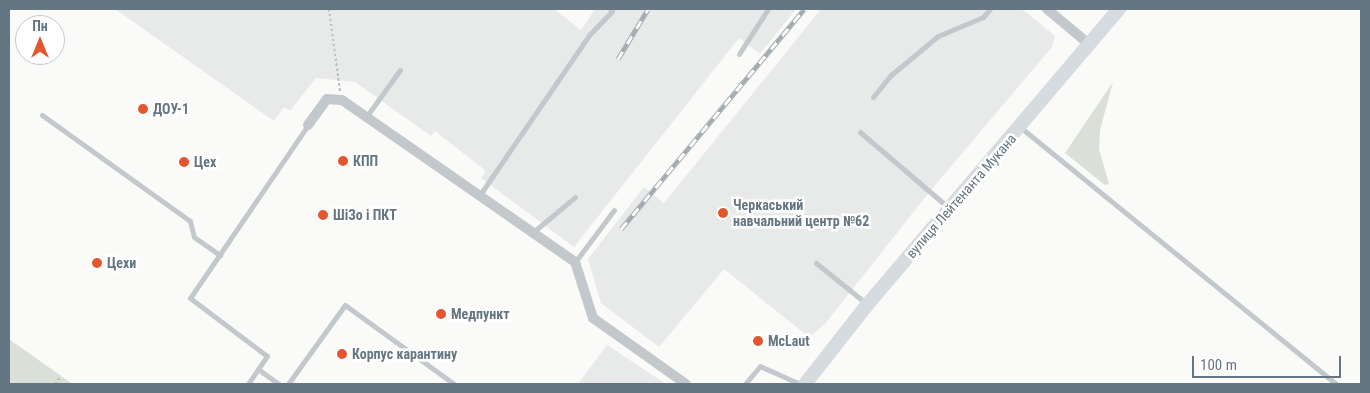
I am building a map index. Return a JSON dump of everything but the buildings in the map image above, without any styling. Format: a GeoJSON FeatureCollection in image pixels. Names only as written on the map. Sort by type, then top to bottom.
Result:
{"type":"FeatureCollection","features":[{"type":"Feature","properties":{"kind":"main road","name":"вулиця Лейтенанта Мукана"},"geometry":{"type":"LineString","coordinates":[[805,384],[867,305],[1119,9]]}},
{"type":"Feature","properties":{"kind":"street"},"geometry":{"type":"LineString","coordinates":[[1047,9],[1090,45]]}},
{"type":"Feature","properties":{"kind":"street"},"geometry":{"type":"LineString","coordinates":[[308,125],[327,100],[342,100],[575,262],[593,318],[686,384]]}},
{"type":"Feature","properties":{"kind":"lane"},"geometry":{"type":"LineString","coordinates":[[479,196],[590,34],[612,9]]}},
{"type":"Feature","properties":{"kind":"lane"},"geometry":{"type":"LineString","coordinates":[[739,54],[768,9]]}},
{"type":"Feature","properties":{"kind":"lane"},"geometry":{"type":"LineString","coordinates":[[873,97],[891,75],[938,36],[983,17],[990,9]]}},
{"type":"Feature","properties":{"kind":"lane"},"geometry":{"type":"LineString","coordinates":[[365,117],[400,70]]}},
{"type":"Feature","properties":{"kind":"lane"},"geometry":{"type":"LineString","coordinates":[[42,115],[190,221],[194,237],[220,255]]}},
{"type":"Feature","properties":{"kind":"lane"},"geometry":{"type":"LineString","coordinates":[[248,384],[267,356],[190,298],[308,125]]}},
{"type":"Feature","properties":{"kind":"lane"},"geometry":{"type":"LineString","coordinates":[[1020,127],[1336,384]]}},
{"type":"Feature","properties":{"kind":"lane"},"geometry":{"type":"LineString","coordinates":[[860,132],[949,208]]}},
{"type":"Feature","properties":{"kind":"lane"},"geometry":{"type":"LineString","coordinates":[[532,233],[575,197]]}},
{"type":"Feature","properties":{"kind":"lane"},"geometry":{"type":"LineString","coordinates":[[575,262],[614,210]]}},
{"type":"Feature","properties":{"kind":"lane"},"geometry":{"type":"LineString","coordinates":[[816,263],[867,305]]}},
{"type":"Feature","properties":{"kind":"lane"},"geometry":{"type":"LineString","coordinates":[[288,384],[345,305],[454,384]]}},
{"type":"Feature","properties":{"kind":"lane"},"geometry":{"type":"LineString","coordinates":[[745,384],[760,366],[800,384]]}},
{"type":"Feature","properties":{"kind":"lane"},"geometry":{"type":"LineString","coordinates":[[258,369],[279,384]]}},
{"type":"Feature","properties":{"kind":"path"},"geometry":{"type":"LineString","coordinates":[[329,9],[342,100]]}},
{"type":"Feature","properties":{"kind":"path"},"geometry":{"type":"LineString","coordinates":[[55,384],[61,376]]}},
{"type":"Feature","properties":{"kind":"shaded area"},"geometry":{"type":"Polygon","coordinates":[[[115,9],[554,9],[581,30],[595,9],[796,9],[760,54],[739,38],[574,247],[481,178],[486,171],[435,131],[431,136],[355,82],[316,78],[290,111],[284,107],[274,121],[115,9]]]}},
{"type":"Feature","properties":{"kind":"shaded area"},"geometry":{"type":"Polygon","coordinates":[[[821,9],[1022,9],[1055,36],[1052,47],[931,190],[824,325],[809,337],[724,269],[659,347],[601,303],[588,259],[644,187],[664,203],[821,9]]]}},
{"type":"Feature","properties":{"kind":"shaded area"},"geometry":{"type":"Polygon","coordinates":[[[1113,82],[1100,130],[1099,149],[1109,184],[1105,185],[1065,153],[1113,82]]]}},
{"type":"Feature","properties":{"kind":"shaded area"},"geometry":{"type":"Polygon","coordinates":[[[9,339],[61,376],[72,384],[9,384],[9,339]]]}},
{"type":"Feature","properties":{"kind":"shaded area"},"geometry":{"type":"Polygon","coordinates":[[[607,345],[666,384],[578,384],[607,345]]]}},
{"type":"Feature","properties":{"kind":"railway"},"geometry":{"type":"LineString","coordinates":[[618,59],[648,9]]}},
{"type":"Feature","properties":{"kind":"railway"},"geometry":{"type":"LineString","coordinates":[[621,229],[804,9]]}},
{"type":"Feature","properties":{"kind":"place","name":"ДОУ-1"},"geometry":{"type":"Point","coordinates":[143,109]}},
{"type":"Feature","properties":{"kind":"place","name":"КПП"},"geometry":{"type":"Point","coordinates":[343,161]}},
{"type":"Feature","properties":{"kind":"place","name":"Цех"},"geometry":{"type":"Point","coordinates":[184,162]}},
{"type":"Feature","properties":{"kind":"place","name":"Черкаський навчальний центр №62"},"geometry":{"type":"Point","coordinates":[723,213]}},
{"type":"Feature","properties":{"kind":"place","name":"ШіЗо і ПКТ"},"geometry":{"type":"Point","coordinates":[323,215]}},
{"type":"Feature","properties":{"kind":"place","name":"Цехи"},"geometry":{"type":"Point","coordinates":[97,263]}},
{"type":"Feature","properties":{"kind":"place","name":"Медпункт"},"geometry":{"type":"Point","coordinates":[441,314]}},
{"type":"Feature","properties":{"kind":"place","name":"McLaut"},"geometry":{"type":"Point","coordinates":[758,341]}},
{"type":"Feature","properties":{"kind":"place","name":"Корпус карантину"},"geometry":{"type":"Point","coordinates":[342,354]}}]}
